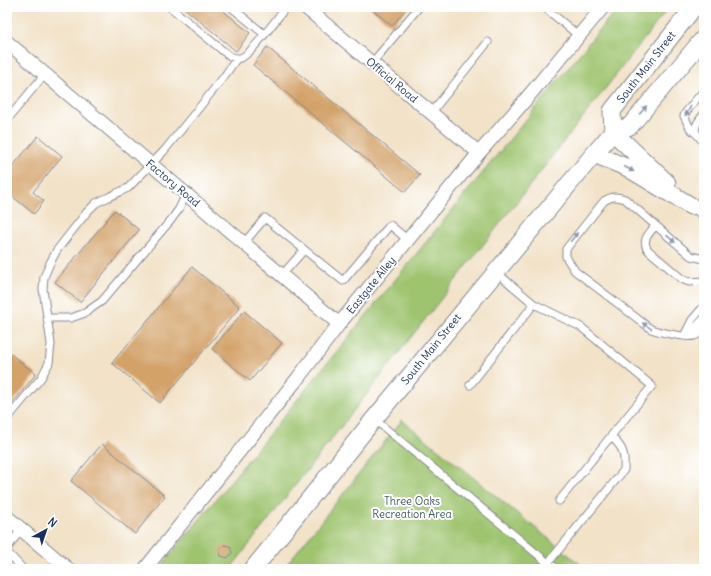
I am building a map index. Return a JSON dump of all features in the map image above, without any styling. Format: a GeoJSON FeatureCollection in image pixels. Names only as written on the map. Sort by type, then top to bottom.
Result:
{"type":"FeatureCollection","features":[{"type":"Feature","properties":{"kind":"street","name":"Official Road"},"geometry":{"type":"LineString","coordinates":[[306,7],[479,153]]}},
{"type":"Feature","properties":{"kind":"street","name":"Eastgate Alley"},"geometry":{"type":"LineString","coordinates":[[145,569],[294,384],[339,324],[479,153],[603,7]]}},
{"type":"Feature","properties":{"kind":"street","name":"South Main Street"},"geometry":{"type":"LineString","coordinates":[[613,132],[612,111],[694,7]]}},
{"type":"Feature","properties":{"kind":"street","name":"South Main Street"},"geometry":{"type":"LineString","coordinates":[[253,569],[374,419],[594,154],[613,132],[630,126],[704,38]]}},
{"type":"Feature","properties":{"kind":"street","name":"Factory Road"},"geometry":{"type":"LineString","coordinates":[[7,42],[339,324]]}},
{"type":"Feature","properties":{"kind":"street"},"geometry":{"type":"LineString","coordinates":[[613,132],[698,212]]}},
{"type":"Feature","properties":{"kind":"street"},"geometry":{"type":"LineString","coordinates":[[594,154],[628,168],[698,212]]}},
{"type":"Feature","properties":{"kind":"street"},"geometry":{"type":"LineString","coordinates":[[7,517],[68,569]]}},
{"type":"Feature","properties":{"kind":"lane"},"geometry":{"type":"LineString","coordinates":[[170,7],[228,55],[234,58],[241,58],[250,52],[286,7]]}},
{"type":"Feature","properties":{"kind":"lane"},"geometry":{"type":"LineString","coordinates":[[231,7],[264,34]]}},
{"type":"Feature","properties":{"kind":"lane"},"geometry":{"type":"LineString","coordinates":[[372,63],[419,7]]}},
{"type":"Feature","properties":{"kind":"lane"},"geometry":{"type":"LineString","coordinates":[[544,7],[579,36]]}},
{"type":"Feature","properties":{"kind":"lane"},"geometry":{"type":"LineString","coordinates":[[431,113],[488,42]]}},
{"type":"Feature","properties":{"kind":"lane"},"geometry":{"type":"LineString","coordinates":[[7,419],[41,378],[49,363],[52,344],[43,289],[44,277],[57,250],[96,203],[124,190],[169,145],[223,78],[237,58]]}},
{"type":"Feature","properties":{"kind":"lane"},"geometry":{"type":"LineString","coordinates":[[7,120],[45,74]]}},
{"type":"Feature","properties":{"kind":"lane"},"geometry":{"type":"LineString","coordinates":[[704,90],[684,116],[690,128],[704,142]]}},
{"type":"Feature","properties":{"kind":"lane"},"geometry":{"type":"LineString","coordinates":[[695,132],[695,127],[704,114]]}},
{"type":"Feature","properties":{"kind":"lane"},"geometry":{"type":"LineString","coordinates":[[47,318],[71,318],[86,313],[102,301],[172,220],[186,194]]}},
{"type":"Feature","properties":{"kind":"lane"},"geometry":{"type":"LineString","coordinates":[[704,259],[691,256],[625,199],[616,196],[610,197],[604,201],[566,249],[566,257],[576,271],[651,329],[660,333],[694,336],[699,334],[704,328]]}},
{"type":"Feature","properties":{"kind":"lane"},"geometry":{"type":"LineString","coordinates":[[244,243],[265,218],[343,281],[390,225],[408,240]]}},
{"type":"Feature","properties":{"kind":"lane"},"geometry":{"type":"LineString","coordinates":[[655,226],[645,241],[644,246],[682,279],[694,283],[704,281]]}},
{"type":"Feature","properties":{"kind":"lane"},"geometry":{"type":"LineString","coordinates":[[282,275],[304,250]]}},
{"type":"Feature","properties":{"kind":"lane"},"geometry":{"type":"LineString","coordinates":[[496,272],[534,304],[581,327],[652,386],[559,501]]}},
{"type":"Feature","properties":{"kind":"lane"},"geometry":{"type":"LineString","coordinates":[[470,385],[534,304]]}},
{"type":"Feature","properties":{"kind":"lane"},"geometry":{"type":"LineString","coordinates":[[684,336],[692,320],[704,306]]}},
{"type":"Feature","properties":{"kind":"lane"},"geometry":{"type":"LineString","coordinates":[[684,336],[693,330],[704,318]]}},
{"type":"Feature","properties":{"kind":"lane"},"geometry":{"type":"LineString","coordinates":[[374,419],[548,563],[558,569]]}},
{"type":"Feature","properties":{"kind":"lane"},"geometry":{"type":"LineString","coordinates":[[548,563],[624,470],[625,458],[621,445],[611,436]]}},
{"type":"Feature","properties":{"kind":"lane"},"geometry":{"type":"LineString","coordinates":[[7,549],[21,529]]}},
{"type":"Feature","properties":{"kind":"lane"},"geometry":{"type":"LineString","coordinates":[[7,552],[23,569]]}},
{"type":"Feature","properties":{"kind":"green space"},"geometry":{"type":"Polygon","coordinates":[[[618,7],[669,7],[230,569],[159,569],[618,7]]]}},
{"type":"Feature","properties":{"kind":"green space","name":"Three Oaks Recreation Area"},"geometry":{"type":"Polygon","coordinates":[[[402,420],[586,569],[283,569],[402,420]]]}},
{"type":"Feature","properties":{"kind":"building"},"geometry":{"type":"Polygon","coordinates":[[[183,7],[219,7],[250,33],[236,51],[183,7]]]}},
{"type":"Feature","properties":{"kind":"building"},"geometry":{"type":"Polygon","coordinates":[[[369,7],[408,7],[392,26],[369,7]]]}},
{"type":"Feature","properties":{"kind":"building"},"geometry":{"type":"Polygon","coordinates":[[[267,47],[420,175],[405,192],[253,65],[267,47]]]}},
{"type":"Feature","properties":{"kind":"building"},"geometry":{"type":"Polygon","coordinates":[[[38,136],[62,156],[33,192],[44,201],[34,214],[7,192],[7,173],[38,136]]]}},
{"type":"Feature","properties":{"kind":"building"},"geometry":{"type":"Polygon","coordinates":[[[115,210],[139,230],[80,302],[55,282],[115,210]]]}},
{"type":"Feature","properties":{"kind":"building"},"geometry":{"type":"Polygon","coordinates":[[[192,267],[240,307],[160,403],[112,363],[192,267]]]}},
{"type":"Feature","properties":{"kind":"building"},"geometry":{"type":"Polygon","coordinates":[[[244,311],[282,343],[250,381],[212,349],[244,311]]]}},
{"type":"Feature","properties":{"kind":"building"},"geometry":{"type":"Polygon","coordinates":[[[7,351],[36,374],[7,410],[7,351]]]}},
{"type":"Feature","properties":{"kind":"building"},"geometry":{"type":"Polygon","coordinates":[[[102,444],[165,496],[135,534],[71,481],[102,444]]]}},
{"type":"Feature","properties":{"kind":"building"},"geometry":{"type":"Polygon","coordinates":[[[224,545],[230,546],[232,553],[228,558],[221,556],[219,550],[224,545]]]}}]}
